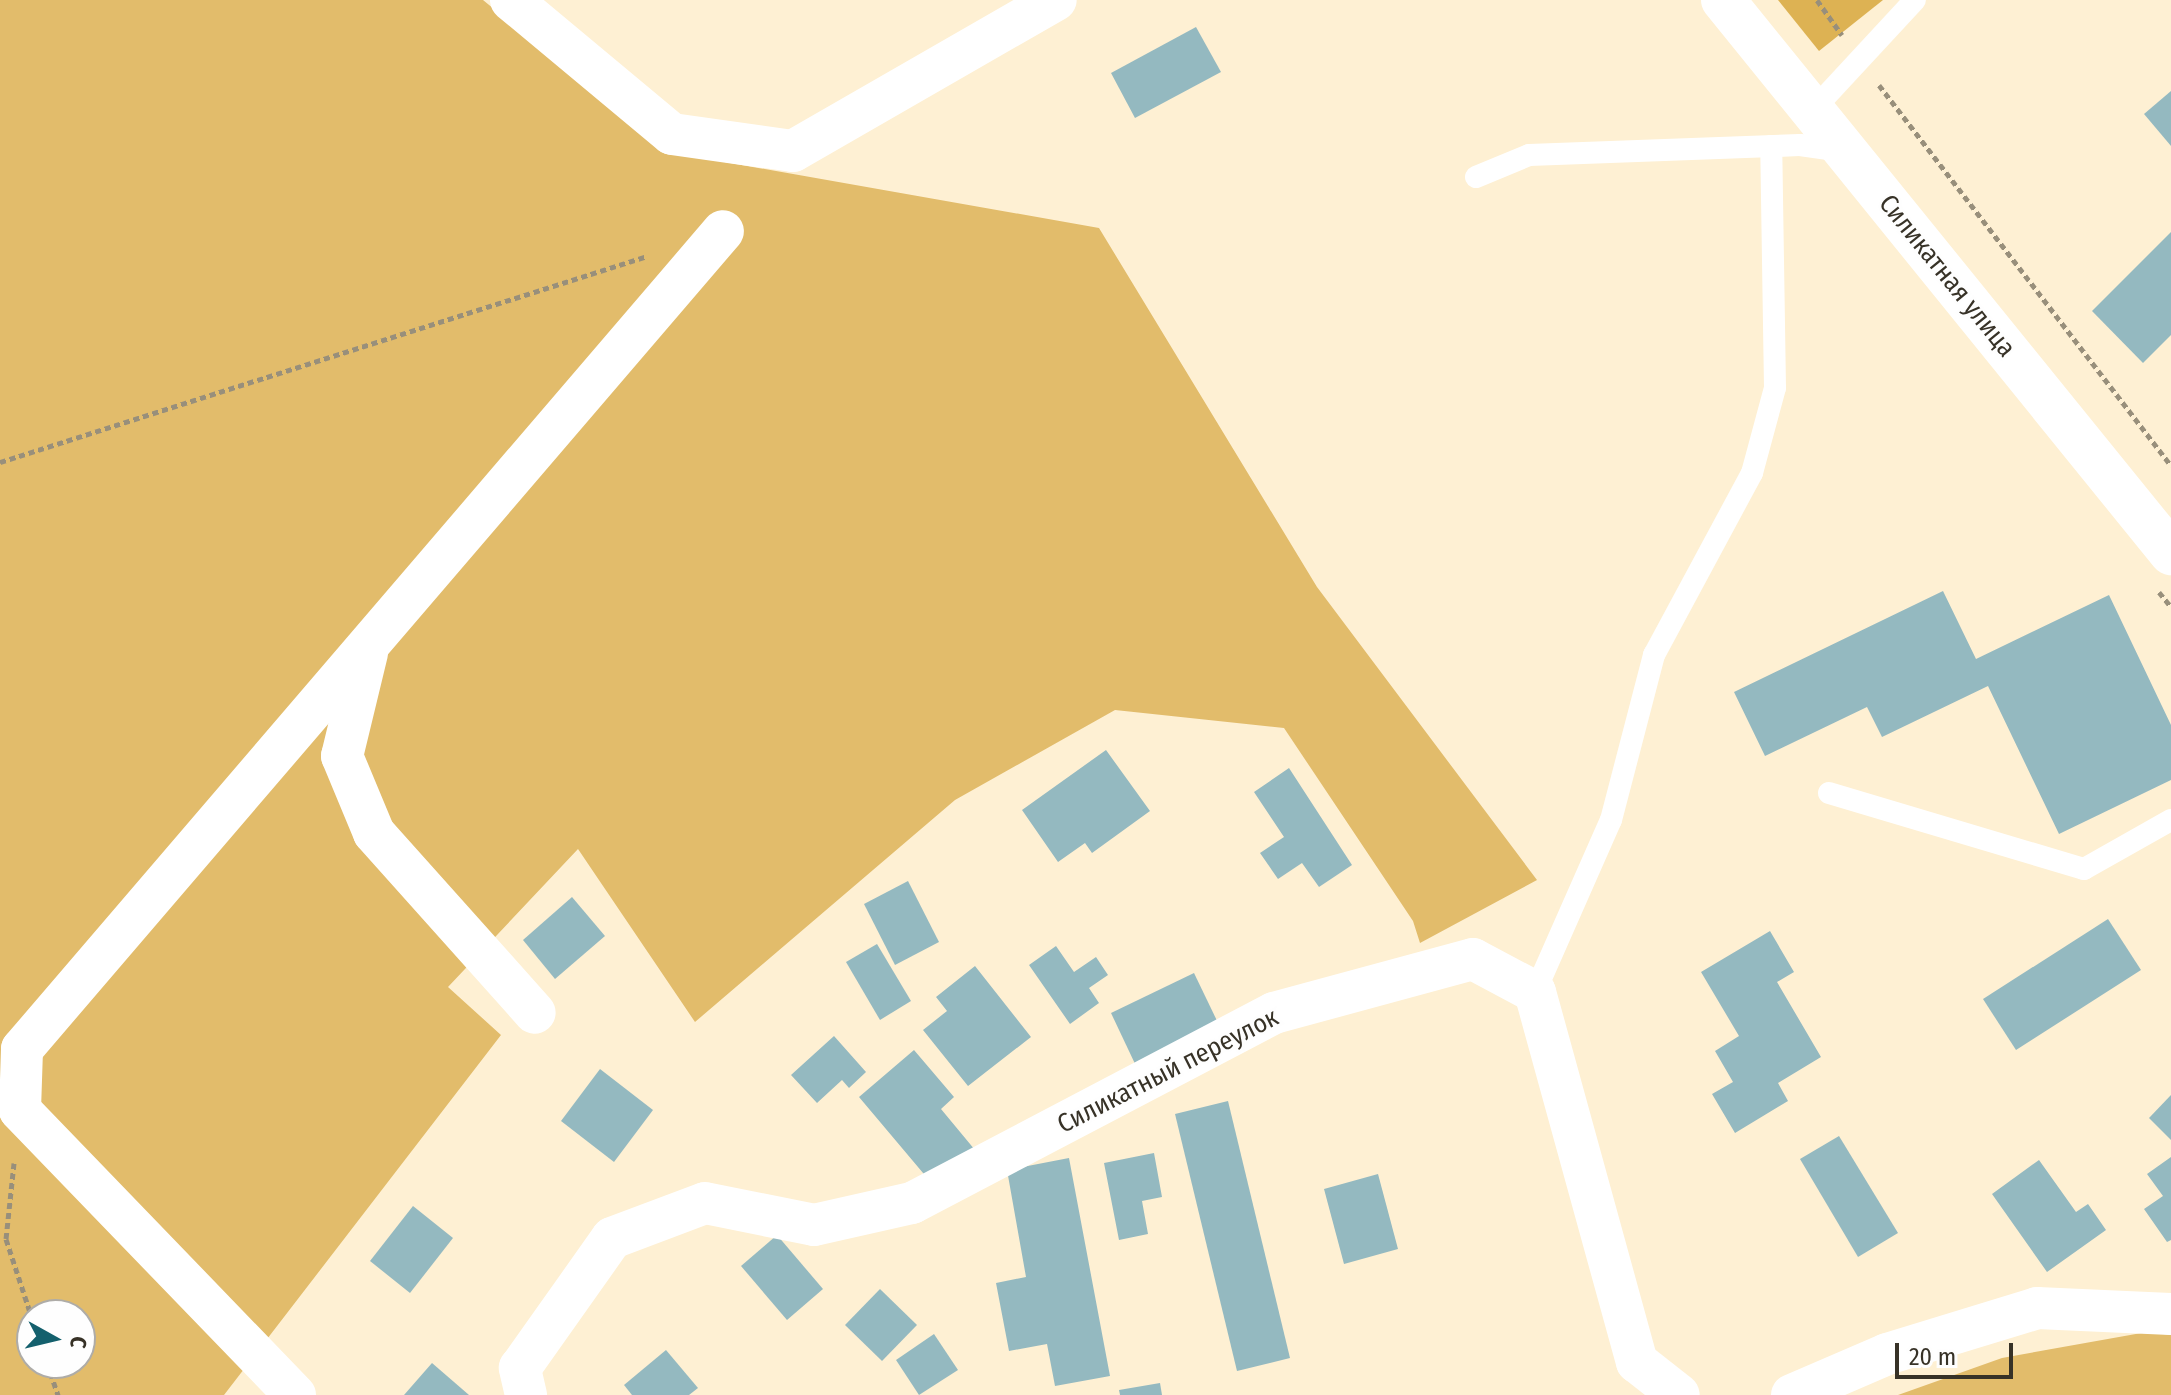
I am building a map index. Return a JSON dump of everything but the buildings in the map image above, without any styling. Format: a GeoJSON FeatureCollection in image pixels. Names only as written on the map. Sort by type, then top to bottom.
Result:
{"type":"FeatureCollection","features":[{"type":"Feature","properties":{"kind":"street"},"geometry":{"type":"LineString","coordinates":[[511,0],[672,134],[793,151],[1056,0]]}},
{"type":"Feature","properties":{"kind":"street","name":"Силикатная улица"},"geometry":{"type":"LineString","coordinates":[[1723,0],[2171,553]]}},
{"type":"Feature","properties":{"kind":"street"},"geometry":{"type":"LineString","coordinates":[[295,1395],[20,1110],[22,1049],[723,231]]}},
{"type":"Feature","properties":{"kind":"street"},"geometry":{"type":"LineString","coordinates":[[369,644],[342,756],[374,833],[535,1013]]}},
{"type":"Feature","properties":{"kind":"street","name":"Силикатный переулок"},"geometry":{"type":"LineString","coordinates":[[526,1395],[520,1368],[612,1238],[705,1203],[814,1225],[912,1203],[1274,1013],[1473,959],[1535,992]]}},
{"type":"Feature","properties":{"kind":"street"},"geometry":{"type":"LineString","coordinates":[[1535,992],[1637,1362],[1679,1395]]}},
{"type":"Feature","properties":{"kind":"street"},"geometry":{"type":"LineString","coordinates":[[1792,1395],[1887,1354],[2037,1308],[2171,1314]]}},
{"type":"Feature","properties":{"kind":"lane"},"geometry":{"type":"LineString","coordinates":[[1813,110],[1915,0]]}},
{"type":"Feature","properties":{"kind":"lane"},"geometry":{"type":"LineString","coordinates":[[1476,177],[1529,155],[1771,146],[1846,151]]}},
{"type":"Feature","properties":{"kind":"lane"},"geometry":{"type":"LineString","coordinates":[[1535,992],[1611,820],[1654,655],[1752,473],[1775,388],[1771,146]]}},
{"type":"Feature","properties":{"kind":"lane"},"geometry":{"type":"LineString","coordinates":[[1829,793],[2084,869],[2171,820]]}},
{"type":"Feature","properties":{"kind":"path"},"geometry":{"type":"LineString","coordinates":[[1817,0],[2171,466]]}},
{"type":"Feature","properties":{"kind":"path"},"geometry":{"type":"LineString","coordinates":[[0,462],[650,255]]}},
{"type":"Feature","properties":{"kind":"path"},"geometry":{"type":"LineString","coordinates":[[20,1110],[6,1239],[26,1299]]}},
{"type":"Feature","properties":{"kind":"shaded area"},"geometry":{"type":"Polygon","coordinates":[[[0,0],[483,0],[668,152],[1099,228],[1317,587],[1537,880],[1420,943],[1413,921],[1284,728],[1115,710],[955,800],[695,1022],[578,849],[448,987],[501,1035],[224,1395],[0,1395],[0,0]]]}},
{"type":"Feature","properties":{"kind":"shaded area"},"geometry":{"type":"Polygon","coordinates":[[[1778,0],[1883,0],[1819,51],[1778,0]]]}},
{"type":"Feature","properties":{"kind":"shaded area"},"geometry":{"type":"Polygon","coordinates":[[[2147,1332],[2171,1335],[2171,1395],[1898,1395],[2002,1358],[2147,1332]]]}}]}
